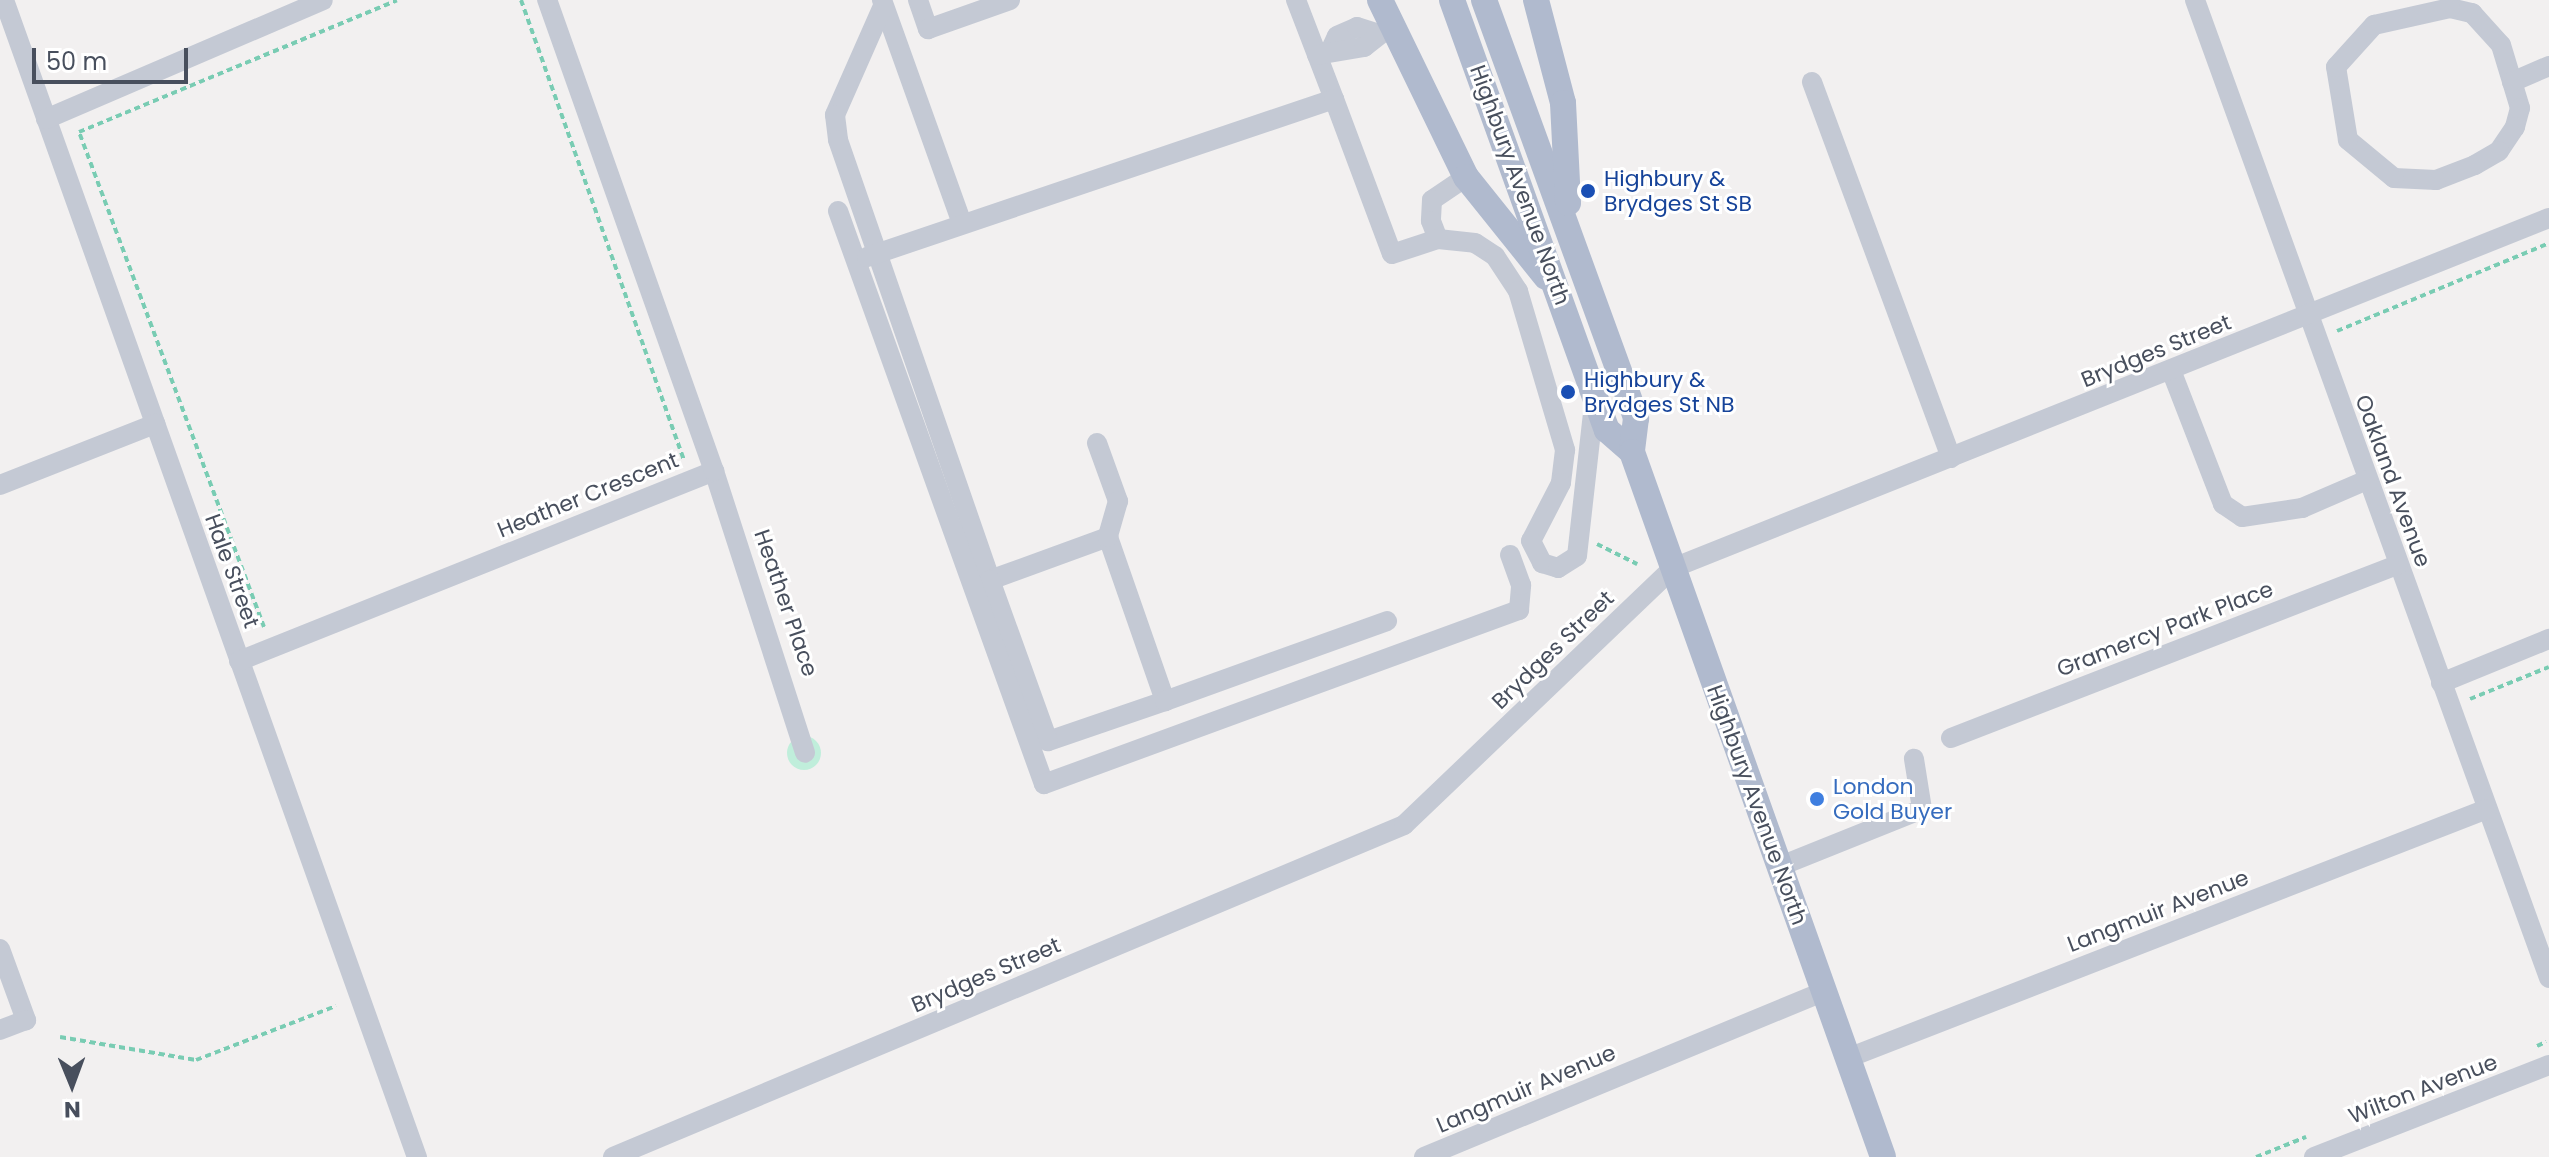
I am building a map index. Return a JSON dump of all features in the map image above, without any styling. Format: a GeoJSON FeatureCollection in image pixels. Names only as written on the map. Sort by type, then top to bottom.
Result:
{"type":"FeatureCollection","features":[{"type":"Feature","properties":{"kind":"main road"},"geometry":{"type":"LineString","coordinates":[[1380,0],[1384,29],[1466,177],[1559,293]]}},
{"type":"Feature","properties":{"kind":"main road","name":"Highbury Avenue North"},"geometry":{"type":"LineString","coordinates":[[1452,0],[1607,430],[1632,452]]}},
{"type":"Feature","properties":{"kind":"main road","name":"Highbury Avenue North"},"geometry":{"type":"LineString","coordinates":[[1484,0],[1636,418],[1632,452],[1883,1157]]}},
{"type":"Feature","properties":{"kind":"main road"},"geometry":{"type":"LineString","coordinates":[[1536,0],[1563,103],[1570,231]]}},
{"type":"Feature","properties":{"kind":"street","name":"Hale Street"},"geometry":{"type":"LineString","coordinates":[[4,0],[417,1157]]}},
{"type":"Feature","properties":{"kind":"street"},"geometry":{"type":"LineString","coordinates":[[46,119],[323,0]]}},
{"type":"Feature","properties":{"kind":"street","name":"Heather Crescent"},"geometry":{"type":"LineString","coordinates":[[239,661],[714,471],[547,0]]}},
{"type":"Feature","properties":{"kind":"street"},"geometry":{"type":"LineString","coordinates":[[918,0],[928,29],[1010,0]]}},
{"type":"Feature","properties":{"kind":"street"},"geometry":{"type":"LineString","coordinates":[[1296,0],[1324,52],[1334,99],[1390,249],[1435,232],[1475,243],[1495,256],[1518,291],[1565,450],[1561,483],[1531,541],[1542,563],[1558,568]]}},
{"type":"Feature","properties":{"kind":"street","name":"Oakland Avenue"},"geometry":{"type":"LineString","coordinates":[[2195,0],[2549,978]]}},
{"type":"Feature","properties":{"kind":"street"},"geometry":{"type":"LineString","coordinates":[[882,3],[962,223]]}},
{"type":"Feature","properties":{"kind":"street"},"geometry":{"type":"LineString","coordinates":[[882,3],[835,115],[877,255],[1048,741],[1387,621]]}},
{"type":"Feature","properties":{"kind":"street"},"geometry":{"type":"LineString","coordinates":[[2450,8],[2472,13],[2501,45],[2512,82],[2520,108],[2499,151],[2436,180],[2413,182],[2366,162],[2348,140],[2335,87],[2346,49],[2374,25],[2450,8]]}},
{"type":"Feature","properties":{"kind":"street"},"geometry":{"type":"LineString","coordinates":[[1324,52],[1337,36],[1357,27],[1384,29]]}},
{"type":"Feature","properties":{"kind":"street"},"geometry":{"type":"LineString","coordinates":[[2512,82],[2549,66]]}},
{"type":"Feature","properties":{"kind":"street"},"geometry":{"type":"LineString","coordinates":[[1812,82],[1951,458]]}},
{"type":"Feature","properties":{"kind":"street"},"geometry":{"type":"LineString","coordinates":[[856,261],[1334,99]]}},
{"type":"Feature","properties":{"kind":"street"},"geometry":{"type":"LineString","coordinates":[[1435,232],[1432,200],[1466,177]]}},
{"type":"Feature","properties":{"kind":"street"},"geometry":{"type":"LineString","coordinates":[[838,211],[1044,784],[1519,610],[1521,585],[1510,555]]}},
{"type":"Feature","properties":{"kind":"street","name":"Brydges Street"},"geometry":{"type":"LineString","coordinates":[[613,1157],[1404,825],[1673,568],[2549,218]]}},
{"type":"Feature","properties":{"kind":"street"},"geometry":{"type":"LineString","coordinates":[[2171,370],[2223,504],[2242,517],[2302,508],[2367,480]]}},
{"type":"Feature","properties":{"kind":"street"},"geometry":{"type":"LineString","coordinates":[[1521,585],[1577,556],[1595,397]]}},
{"type":"Feature","properties":{"kind":"street"},"geometry":{"type":"LineString","coordinates":[[0,485],[155,424]]}},
{"type":"Feature","properties":{"kind":"street"},"geometry":{"type":"LineString","coordinates":[[1097,443],[1118,501],[1108,537],[1165,701]]}},
{"type":"Feature","properties":{"kind":"street","name":"Heather Place"},"geometry":{"type":"LineString","coordinates":[[714,471],[805,753]]}},
{"type":"Feature","properties":{"kind":"street"},"geometry":{"type":"LineString","coordinates":[[990,580],[1108,537]]}},
{"type":"Feature","properties":{"kind":"street","name":"Gramercy Park Place"},"geometry":{"type":"LineString","coordinates":[[1951,738],[2398,565]]}},
{"type":"Feature","properties":{"kind":"street"},"geometry":{"type":"LineString","coordinates":[[2441,683],[2549,639]]}},
{"type":"Feature","properties":{"kind":"street"},"geometry":{"type":"LineString","coordinates":[[1778,867],[1922,809],[1914,759]]}},
{"type":"Feature","properties":{"kind":"street","name":"Langmuir Avenue"},"geometry":{"type":"LineString","coordinates":[[1848,1058],[2487,809]]}},
{"type":"Feature","properties":{"kind":"street"},"geometry":{"type":"LineString","coordinates":[[0,949],[26,1020],[0,1030]]}},
{"type":"Feature","properties":{"kind":"street","name":"Langmuir Avenue"},"geometry":{"type":"LineString","coordinates":[[1424,1157],[1823,992]]}},
{"type":"Feature","properties":{"kind":"street","name":"Wilton Avenue"},"geometry":{"type":"LineString","coordinates":[[2314,1157],[2549,1065]]}},
{"type":"Feature","properties":{"kind":"path"},"geometry":{"type":"LineString","coordinates":[[274,623],[259,629],[79,132],[397,0]]}},
{"type":"Feature","properties":{"kind":"path"},"geometry":{"type":"LineString","coordinates":[[521,0],[685,460],[671,465]]}},
{"type":"Feature","properties":{"kind":"path"},"geometry":{"type":"LineString","coordinates":[[2342,346],[2336,331],[2549,243]]}},
{"type":"Feature","properties":{"kind":"path"},"geometry":{"type":"LineString","coordinates":[[1589,543],[1637,564]]}},
{"type":"Feature","properties":{"kind":"path"},"geometry":{"type":"LineString","coordinates":[[2473,715],[2468,700],[2549,667]]}},
{"type":"Feature","properties":{"kind":"path"},"geometry":{"type":"LineString","coordinates":[[60,1037],[196,1060],[336,1006]]}},
{"type":"Feature","properties":{"kind":"green space"},"geometry":{"type":"Polygon","coordinates":[[[804,736],[816,741],[821,753],[816,765],[804,770],[792,765],[787,753],[792,741],[804,736]]]}},
{"type":"Feature","properties":{"kind":"place","name":"Highbury & Brydges St SB"},"geometry":{"type":"Point","coordinates":[1588,191]}},
{"type":"Feature","properties":{"kind":"place","name":"Highbury & Brydges St NB"},"geometry":{"type":"Point","coordinates":[1568,392]}},
{"type":"Feature","properties":{"kind":"place","name":"London Gold Buyer"},"geometry":{"type":"Point","coordinates":[1817,799]}}]}
